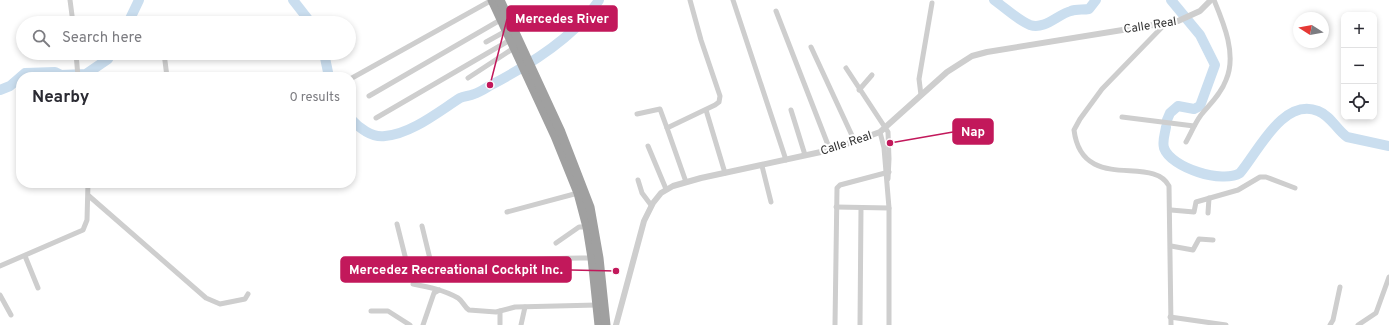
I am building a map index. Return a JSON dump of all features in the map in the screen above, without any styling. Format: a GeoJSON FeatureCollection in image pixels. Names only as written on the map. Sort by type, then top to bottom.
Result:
{"type":"FeatureCollection","features":[{"type":"Feature","properties":{"kind":"highway"},"geometry":{"type":"LineString","coordinates":[[492,0],[505,18],[506,31],[561,132],[590,207],[599,258],[606,325]]}},
{"type":"Feature","properties":{"kind":"highway"},"geometry":{"type":"LineString","coordinates":[[500,0],[516,47]]}},
{"type":"Feature","properties":{"kind":"highway"},"geometry":{"type":"LineString","coordinates":[[535,83],[578,193],[587,227],[599,325]]}},
{"type":"Feature","properties":{"kind":"street"},"geometry":{"type":"LineString","coordinates":[[70,0],[72,16]]}},
{"type":"Feature","properties":{"kind":"street"},"geometry":{"type":"LineString","coordinates":[[356,76],[492,0]]}},
{"type":"Feature","properties":{"kind":"street"},"geometry":{"type":"LineString","coordinates":[[667,128],[706,110],[719,102],[720,96],[701,40],[690,0]]}},
{"type":"Feature","properties":{"kind":"street"},"geometry":{"type":"LineString","coordinates":[[733,0],[786,160]]}},
{"type":"Feature","properties":{"kind":"street","name":"Calle Real"},"geometry":{"type":"LineString","coordinates":[[616,325],[644,221],[652,205],[666,189],[686,182],[830,150],[880,132],[947,72],[963,61],[987,52],[1178,21],[1194,15],[1206,7],[1210,0]]}},
{"type":"Feature","properties":{"kind":"street"},"geometry":{"type":"LineString","coordinates":[[1186,142],[1194,126],[1220,92],[1228,74],[1230,52],[1222,20],[1214,0]]}},
{"type":"Feature","properties":{"kind":"street"},"geometry":{"type":"LineString","coordinates":[[920,95],[920,79],[932,3]]}},
{"type":"Feature","properties":{"kind":"street"},"geometry":{"type":"LineString","coordinates":[[776,11],[830,150]]}},
{"type":"Feature","properties":{"kind":"street"},"geometry":{"type":"LineString","coordinates":[[369,96],[505,18]]}},
{"type":"Feature","properties":{"kind":"street"},"geometry":{"type":"LineString","coordinates":[[1166,23],[1102,89],[1080,119],[1074,130],[1083,154],[1096,165],[1108,169],[1146,173],[1158,176],[1166,181],[1169,186],[1171,210],[1171,325]]}},
{"type":"Feature","properties":{"kind":"street"},"geometry":{"type":"LineString","coordinates":[[486,42],[506,31]]}},
{"type":"Feature","properties":{"kind":"street"},"geometry":{"type":"LineString","coordinates":[[468,78],[516,47]]}},
{"type":"Feature","properties":{"kind":"street"},"geometry":{"type":"LineString","coordinates":[[376,118],[516,47]]}},
{"type":"Feature","properties":{"kind":"street"},"geometry":{"type":"LineString","coordinates":[[811,48],[855,142]]}},
{"type":"Feature","properties":{"kind":"street"},"geometry":{"type":"LineString","coordinates":[[77,60],[78,72]]}},
{"type":"Feature","properties":{"kind":"street"},"geometry":{"type":"LineString","coordinates":[[165,60],[166,72]]}},
{"type":"Feature","properties":{"kind":"street"},"geometry":{"type":"LineString","coordinates":[[846,68],[859,90],[888,132],[887,172],[889,208],[889,325]]}},
{"type":"Feature","properties":{"kind":"street"},"geometry":{"type":"LineString","coordinates":[[859,90],[872,75]]}},
{"type":"Feature","properties":{"kind":"street"},"geometry":{"type":"LineString","coordinates":[[637,114],[660,109],[686,182]]}},
{"type":"Feature","properties":{"kind":"street"},"geometry":{"type":"LineString","coordinates":[[706,110],[725,173]]}},
{"type":"Feature","properties":{"kind":"street"},"geometry":{"type":"LineString","coordinates":[[791,110],[805,155]]}},
{"type":"Feature","properties":{"kind":"street"},"geometry":{"type":"LineString","coordinates":[[1122,117],[1194,126]]}},
{"type":"Feature","properties":{"kind":"street"},"geometry":{"type":"LineString","coordinates":[[880,132],[887,147]]}},
{"type":"Feature","properties":{"kind":"street"},"geometry":{"type":"LineString","coordinates":[[648,146],[666,189]]}},
{"type":"Feature","properties":{"kind":"street"},"geometry":{"type":"LineString","coordinates":[[762,166],[771,202]]}},
{"type":"Feature","properties":{"kind":"street"},"geometry":{"type":"LineString","coordinates":[[835,325],[836,207],[838,186],[887,172]]}},
{"type":"Feature","properties":{"kind":"street"},"geometry":{"type":"LineString","coordinates":[[1171,210],[1194,212],[1196,202],[1238,190],[1260,177],[1266,177],[1295,188]]}},
{"type":"Feature","properties":{"kind":"street"},"geometry":{"type":"LineString","coordinates":[[638,180],[642,193],[652,205]]}},
{"type":"Feature","properties":{"kind":"street"},"geometry":{"type":"LineString","coordinates":[[0,266],[83,230],[87,220],[88,188]]}},
{"type":"Feature","properties":{"kind":"street"},"geometry":{"type":"LineString","coordinates":[[507,212],[578,193]]}},
{"type":"Feature","properties":{"kind":"street"},"geometry":{"type":"LineString","coordinates":[[89,196],[206,298],[220,304],[245,299],[248,294]]}},
{"type":"Feature","properties":{"kind":"street"},"geometry":{"type":"LineString","coordinates":[[1208,213],[1209,198]]}},
{"type":"Feature","properties":{"kind":"street"},"geometry":{"type":"LineString","coordinates":[[836,207],[889,208]]}},
{"type":"Feature","properties":{"kind":"street"},"geometry":{"type":"LineString","coordinates":[[860,325],[861,208]]}},
{"type":"Feature","properties":{"kind":"street"},"geometry":{"type":"LineString","coordinates":[[397,224],[407,264],[430,258]]}},
{"type":"Feature","properties":{"kind":"street"},"geometry":{"type":"LineString","coordinates":[[422,226],[430,258],[435,266],[441,269],[522,259],[554,257],[592,258]]}},
{"type":"Feature","properties":{"kind":"street"},"geometry":{"type":"LineString","coordinates":[[556,243],[579,227],[587,227]]}},
{"type":"Feature","properties":{"kind":"street"},"geometry":{"type":"LineString","coordinates":[[1171,246],[1193,250],[1199,239],[1213,240]]}},
{"type":"Feature","properties":{"kind":"street"},"geometry":{"type":"LineString","coordinates":[[25,256],[38,288]]}},
{"type":"Feature","properties":{"kind":"street"},"geometry":{"type":"LineString","coordinates":[[1358,325],[1376,313],[1389,277]]}},
{"type":"Feature","properties":{"kind":"street"},"geometry":{"type":"LineString","coordinates":[[413,284],[439,290],[458,298],[469,310],[500,311],[525,307],[597,305]]}},
{"type":"Feature","properties":{"kind":"street"},"geometry":{"type":"LineString","coordinates":[[1330,325],[1334,320],[1340,287]]}},
{"type":"Feature","properties":{"kind":"street"},"geometry":{"type":"LineString","coordinates":[[423,325],[434,293],[439,290]]}},
{"type":"Feature","properties":{"kind":"street"},"geometry":{"type":"LineString","coordinates":[[0,295],[11,314]]}},
{"type":"Feature","properties":{"kind":"street"},"geometry":{"type":"LineString","coordinates":[[521,325],[525,307]]}},
{"type":"Feature","properties":{"kind":"street"},"geometry":{"type":"LineString","coordinates":[[371,311],[388,311],[410,325]]}},
{"type":"Feature","properties":{"kind":"street"},"geometry":{"type":"LineString","coordinates":[[500,311],[500,324]]}},
{"type":"Feature","properties":{"kind":"street"},"geometry":{"type":"LineString","coordinates":[[1170,317],[1226,325]]}},
{"type":"Feature","properties":{"kind":"street"},"geometry":{"type":"LineString","coordinates":[[1330,325],[1335,325]]}},
{"type":"Feature","properties":{"kind":"waterway"},"geometry":{"type":"LineString","coordinates":[[131,16],[139,0]]}},
{"type":"Feature","properties":{"kind":"waterway"},"geometry":{"type":"LineString","coordinates":[[293,0],[306,16]]}},
{"type":"Feature","properties":{"kind":"waterway"},"geometry":{"type":"LineString","coordinates":[[356,124],[366,132],[380,136],[395,134],[414,127],[460,98],[479,92],[537,58],[578,25],[590,13],[599,0]]}},
{"type":"Feature","properties":{"kind":"waterway"},"geometry":{"type":"LineString","coordinates":[[994,0],[1021,20],[1030,25],[1036,26],[1046,24],[1071,11],[1089,9],[1096,0]]}},
{"type":"Feature","properties":{"kind":"waterway"},"geometry":{"type":"LineString","coordinates":[[1167,120],[1170,113],[1178,106],[1194,109],[1200,106],[1215,65],[1200,35],[1171,0]]}},
{"type":"Feature","properties":{"kind":"waterway"},"geometry":{"type":"LineString","coordinates":[[89,72],[107,60]]}},
{"type":"Feature","properties":{"kind":"waterway"},"geometry":{"type":"LineString","coordinates":[[325,60],[328,72]]}},
{"type":"Feature","properties":{"kind":"waterway"},"geometry":{"type":"LineString","coordinates":[[0,90],[10,86],[16,81]]}},
{"type":"Feature","properties":{"kind":"waterway"},"geometry":{"type":"LineString","coordinates":[[1166,127],[1163,145],[1169,155],[1176,162],[1198,172],[1222,177],[1240,173],[1263,140],[1283,119],[1294,112],[1305,109],[1323,113],[1347,137],[1389,146]]}},
{"type":"Feature","properties":{"kind":"place","name":"Mercedes River"},"geometry":{"type":"Point","coordinates":[490,85]}},
{"type":"Feature","properties":{"kind":"place","name":"Nap"},"geometry":{"type":"Point","coordinates":[890,143]}},
{"type":"Feature","properties":{"kind":"place","name":"Mercedez Recreational Cockpit Inc."},"geometry":{"type":"Point","coordinates":[616,271]}}]}
